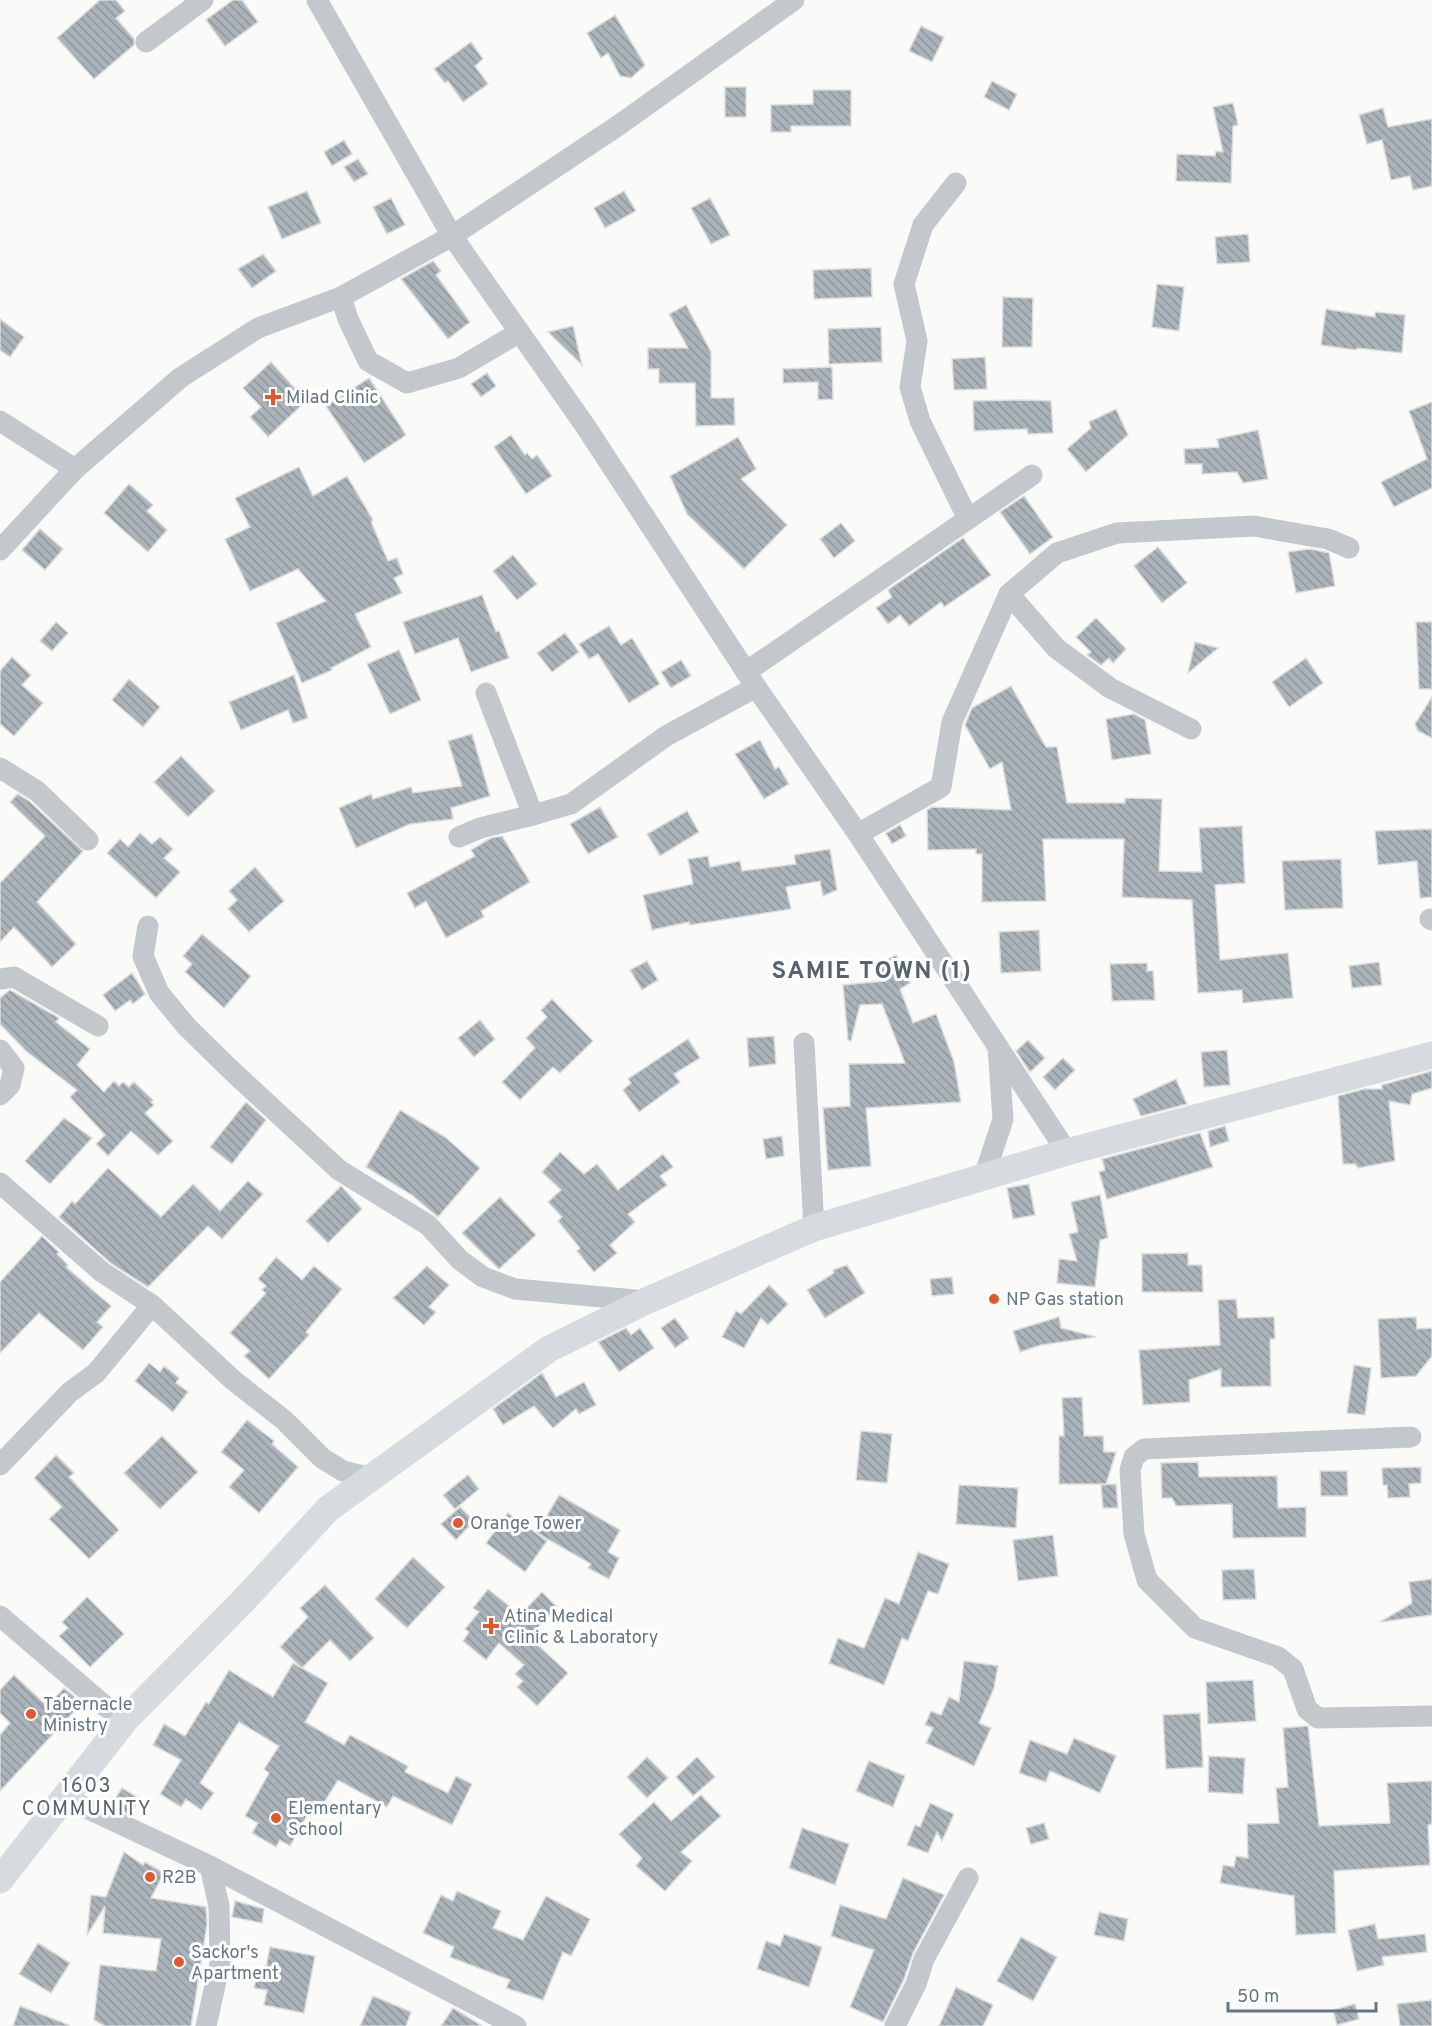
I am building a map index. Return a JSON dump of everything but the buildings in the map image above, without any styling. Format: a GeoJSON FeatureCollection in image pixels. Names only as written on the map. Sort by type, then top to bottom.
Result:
{"type":"FeatureCollection","features":[{"type":"Feature","properties":{"kind":"main road"},"geometry":{"type":"LineString","coordinates":[[0,1880],[126,1719],[242,1602],[328,1509],[549,1349],[646,1302],[814,1228],[1067,1152],[1432,1055]]}},
{"type":"Feature","properties":{"kind":"street"},"geometry":{"type":"LineString","coordinates":[[146,42],[203,0]]}},
{"type":"Feature","properties":{"kind":"street"},"geometry":{"type":"LineString","coordinates":[[317,0],[452,236],[586,427],[751,680],[858,834],[1067,1152]]}},
{"type":"Feature","properties":{"kind":"street"},"geometry":{"type":"LineString","coordinates":[[0,550],[75,469],[180,378],[258,328],[341,297],[452,236],[619,125],[794,0]]}},
{"type":"Feature","properties":{"kind":"street"},"geometry":{"type":"LineString","coordinates":[[956,183],[923,225],[904,284],[917,341],[910,387],[920,421],[969,519]]}},
{"type":"Feature","properties":{"kind":"street"},"geometry":{"type":"LineString","coordinates":[[341,297],[348,319],[368,361],[407,383],[459,368],[518,333]]}},
{"type":"Feature","properties":{"kind":"street"},"geometry":{"type":"LineString","coordinates":[[0,421],[75,469]]}},
{"type":"Feature","properties":{"kind":"street"},"geometry":{"type":"LineString","coordinates":[[459,837],[480,828],[571,804],[666,736],[751,680],[1032,475]]}},
{"type":"Feature","properties":{"kind":"street"},"geometry":{"type":"LineString","coordinates":[[858,834],[941,787],[952,722],[1009,594],[1057,553],[1117,533],[1254,526],[1328,539],[1349,548]]}},
{"type":"Feature","properties":{"kind":"street"},"geometry":{"type":"LineString","coordinates":[[1009,594],[1056,648],[1110,688],[1191,729]]}},
{"type":"Feature","properties":{"kind":"street"},"geometry":{"type":"LineString","coordinates":[[486,693],[533,815]]}},
{"type":"Feature","properties":{"kind":"street"},"geometry":{"type":"LineString","coordinates":[[0,768],[37,791],[88,840]]}},
{"type":"Feature","properties":{"kind":"street"},"geometry":{"type":"LineString","coordinates":[[148,926],[143,956],[159,993],[187,1027],[339,1170],[428,1225],[460,1260],[483,1277],[515,1289],[646,1302]]}},
{"type":"Feature","properties":{"kind":"street"},"geometry":{"type":"LineString","coordinates":[[0,979],[14,977],[98,1026]]}},
{"type":"Feature","properties":{"kind":"street"},"geometry":{"type":"LineString","coordinates":[[804,1043],[814,1228]]}},
{"type":"Feature","properties":{"kind":"street"},"geometry":{"type":"LineString","coordinates":[[984,1177],[1003,1119],[998,1047]]}},
{"type":"Feature","properties":{"kind":"street"},"geometry":{"type":"LineString","coordinates":[[0,1050],[14,1068],[10,1085],[0,1095]]}},
{"type":"Feature","properties":{"kind":"street"},"geometry":{"type":"LineString","coordinates":[[0,1183],[102,1272],[152,1305],[233,1380],[284,1420],[322,1458],[343,1471],[372,1478]]}},
{"type":"Feature","properties":{"kind":"street"},"geometry":{"type":"LineString","coordinates":[[0,1465],[70,1392],[96,1374],[152,1305]]}},
{"type":"Feature","properties":{"kind":"street"},"geometry":{"type":"LineString","coordinates":[[1412,1437],[1144,1449],[1134,1457],[1130,1470],[1134,1534],[1148,1580],[1195,1628],[1278,1657],[1293,1669],[1306,1709],[1318,1718],[1432,1716]]}},
{"type":"Feature","properties":{"kind":"street"},"geometry":{"type":"LineString","coordinates":[[0,1616],[105,1706],[126,1719]]}},
{"type":"Feature","properties":{"kind":"street"},"geometry":{"type":"LineString","coordinates":[[63,1797],[210,1866],[516,2026]]}},
{"type":"Feature","properties":{"kind":"street"},"geometry":{"type":"LineString","coordinates":[[206,2026],[220,1963],[219,1906],[210,1866]]}},
{"type":"Feature","properties":{"kind":"street"},"geometry":{"type":"LineString","coordinates":[[895,2026],[916,1984],[924,1959],[968,1878]]}},
{"type":"Feature","properties":{"kind":"place","name":"Milad Clinic"},"geometry":{"type":"Point","coordinates":[273,397]}},
{"type":"Feature","properties":{"kind":"place","name":"NP Gas station"},"geometry":{"type":"Point","coordinates":[994,1299]}},
{"type":"Feature","properties":{"kind":"place","name":"Orange Tower"},"geometry":{"type":"Point","coordinates":[458,1523]}},
{"type":"Feature","properties":{"kind":"place","name":"Atina Medical Clinic & Laboratory"},"geometry":{"type":"Point","coordinates":[491,1626]}},
{"type":"Feature","properties":{"kind":"place","name":"Tabernacle Ministry"},"geometry":{"type":"Point","coordinates":[31,1714]}},
{"type":"Feature","properties":{"kind":"place","name":"Elementary School"},"geometry":{"type":"Point","coordinates":[276,1818]}},
{"type":"Feature","properties":{"kind":"place","name":"R2B"},"geometry":{"type":"Point","coordinates":[150,1877]}},
{"type":"Feature","properties":{"kind":"place","name":"Sackor's Apartment"},"geometry":{"type":"Point","coordinates":[179,1962]}},
{"type":"Feature","properties":{"kind":"district","name":"SAMIE TOWN (1)"},"geometry":{"type":"Point","coordinates":[872,970]}},
{"type":"Feature","properties":{"kind":"district","name":"1603 COMMUNITY"},"geometry":{"type":"Point","coordinates":[87,1796]}}]}
